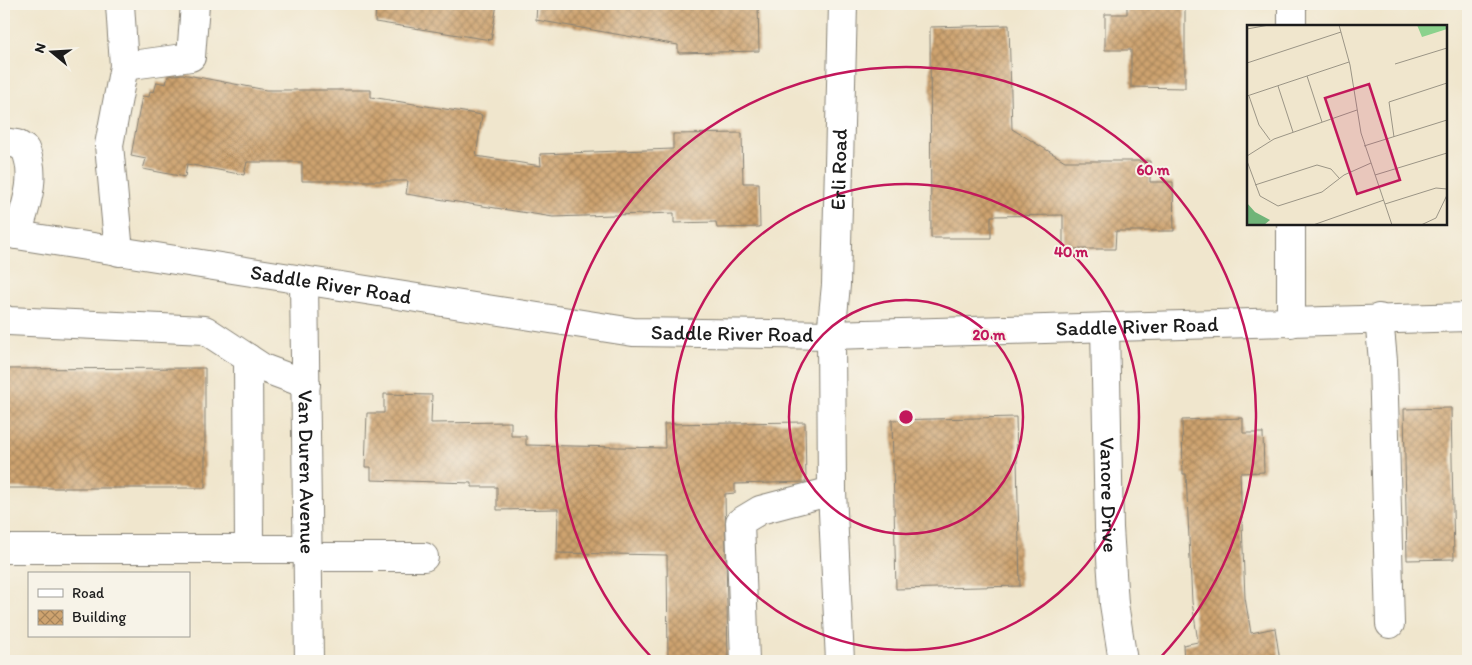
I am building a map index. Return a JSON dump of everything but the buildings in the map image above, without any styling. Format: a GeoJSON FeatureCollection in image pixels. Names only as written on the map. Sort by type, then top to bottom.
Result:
{"type":"FeatureCollection","features":[{"type":"Feature","properties":{"kind":"main road"},"geometry":{"type":"LineString","coordinates":[[119,252],[109,145],[124,66],[120,4]]}},
{"type":"Feature","properties":{"kind":"main road"},"geometry":{"type":"LineString","coordinates":[[124,66],[191,57],[195,4]]}},
{"type":"Feature","properties":{"kind":"main road","name":"Erli Road"},"geometry":{"type":"LineString","coordinates":[[840,661],[832,491],[832,335],[836,285],[843,4]]}},
{"type":"Feature","properties":{"kind":"main road"},"geometry":{"type":"LineString","coordinates":[[1292,4],[1292,25]]}},
{"type":"Feature","properties":{"kind":"main road"},"geometry":{"type":"LineString","coordinates":[[4,142],[20,146],[28,155],[30,191],[10,234]]}},
{"type":"Feature","properties":{"kind":"main road"},"geometry":{"type":"LineString","coordinates":[[1291,225],[1291,324]]}},
{"type":"Feature","properties":{"kind":"main road","name":"Saddle River Road"},"geometry":{"type":"LineString","coordinates":[[10,234],[304,282],[633,332],[832,335],[1291,324],[1379,318],[1468,317]]}},
{"type":"Feature","properties":{"kind":"main road","name":"Van Duren Avenue"},"geometry":{"type":"LineString","coordinates":[[304,282],[309,661]]}},
{"type":"Feature","properties":{"kind":"main road"},"geometry":{"type":"LineString","coordinates":[[4,318],[8,321],[205,330],[264,368],[306,384]]}},
{"type":"Feature","properties":{"kind":"main road"},"geometry":{"type":"LineString","coordinates":[[1379,318],[1383,371],[1390,624]]}},
{"type":"Feature","properties":{"kind":"main road","name":"Vanore Drive"},"geometry":{"type":"LineString","coordinates":[[1105,327],[1109,528],[1114,604],[1124,661]]}},
{"type":"Feature","properties":{"kind":"main road"},"geometry":{"type":"LineString","coordinates":[[248,358],[249,548]]}},
{"type":"Feature","properties":{"kind":"main road"},"geometry":{"type":"LineString","coordinates":[[745,661],[740,522],[760,510],[832,491]]}},
{"type":"Feature","properties":{"kind":"main road"},"geometry":{"type":"LineString","coordinates":[[4,549],[249,548],[307,553],[424,557]]}}]}
